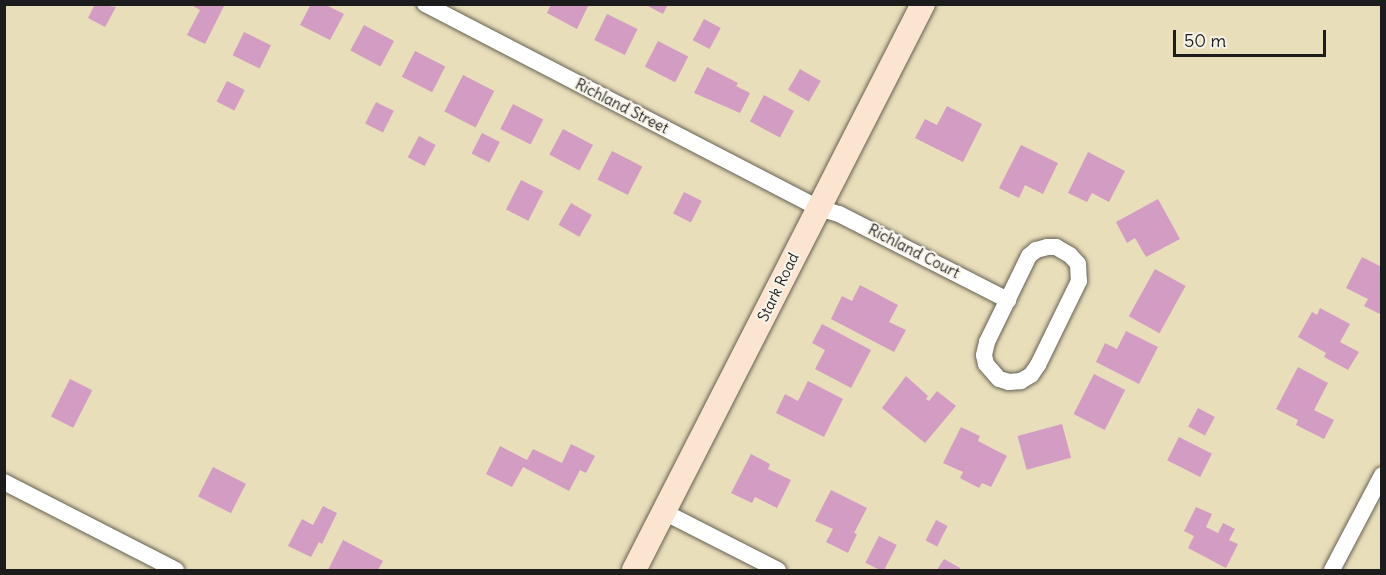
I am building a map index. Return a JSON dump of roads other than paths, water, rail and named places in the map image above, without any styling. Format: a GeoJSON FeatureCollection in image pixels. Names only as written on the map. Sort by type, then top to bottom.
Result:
{"type":"FeatureCollection","features":[{"type":"Feature","properties":{"kind":"street","name":"Richland Street"},"geometry":{"type":"LineString","coordinates":[[425,4],[819,208]]}},
{"type":"Feature","properties":{"kind":"street","name":"Stark Road"},"geometry":{"type":"LineString","coordinates":[[634,570],[923,4]]}},
{"type":"Feature","properties":{"kind":"street","name":"Richland Court"},"geometry":{"type":"LineString","coordinates":[[819,208],[839,214],[1008,300]]}},
{"type":"Feature","properties":{"kind":"street"},"geometry":{"type":"LineString","coordinates":[[1056,247],[1070,255],[1078,264],[1079,281],[1074,296],[1038,365],[1031,375],[1021,381],[1010,382],[991,372],[984,355],[987,342],[1008,300],[1029,256],[1036,250],[1056,247]]}},
{"type":"Feature","properties":{"kind":"street"},"geometry":{"type":"LineString","coordinates":[[1332,570],[1382,475]]}},
{"type":"Feature","properties":{"kind":"street"},"geometry":{"type":"LineString","coordinates":[[4,482],[176,570]]}},
{"type":"Feature","properties":{"kind":"street"},"geometry":{"type":"LineString","coordinates":[[664,512],[778,570]]}}]}
